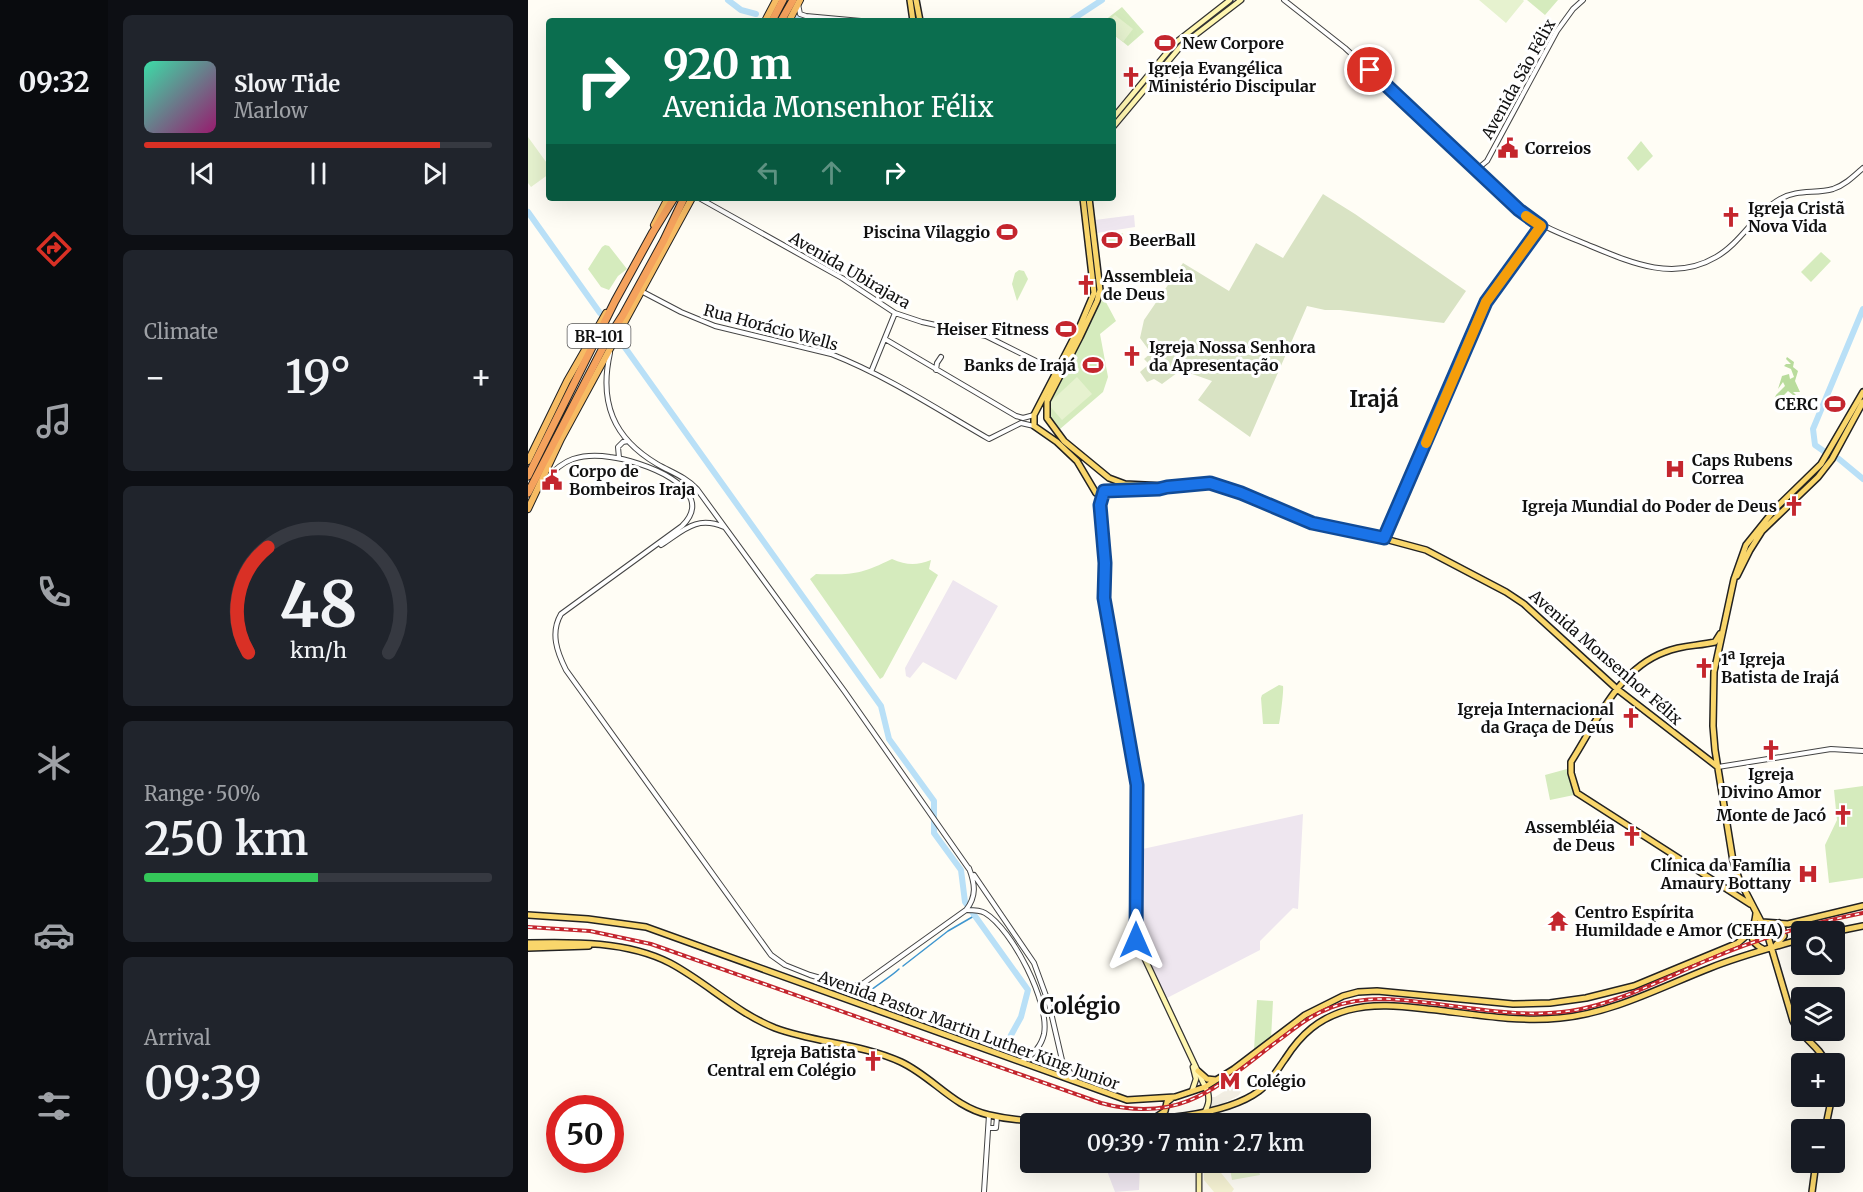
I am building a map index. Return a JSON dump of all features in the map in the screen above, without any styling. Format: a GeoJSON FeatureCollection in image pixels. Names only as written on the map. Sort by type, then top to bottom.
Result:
{"type":"FeatureCollection","features":[{"type":"Feature","properties":{"kind":"highway"},"geometry":{"type":"LineString","coordinates":[[767,18],[776,0]]}},
{"type":"Feature","properties":{"kind":"highway"},"geometry":{"type":"LineString","coordinates":[[774,18],[783,0]]}},
{"type":"Feature","properties":{"kind":"highway"},"geometry":{"type":"LineString","coordinates":[[791,18],[797,1]]}},
{"type":"Feature","properties":{"kind":"highway"},"geometry":{"type":"LineString","coordinates":[[784,18],[797,1]]}},
{"type":"Feature","properties":{"kind":"highway"},"geometry":{"type":"LineString","coordinates":[[793,18],[799,13]]}},
{"type":"Feature","properties":{"kind":"highway","name":"BR-101"},"geometry":{"type":"LineString","coordinates":[[528,461],[567,381],[666,201]]}},
{"type":"Feature","properties":{"kind":"highway","name":"BR-101"},"geometry":{"type":"LineString","coordinates":[[528,476],[615,301],[672,201]]}},
{"type":"Feature","properties":{"kind":"highway","name":"BR-101"},"geometry":{"type":"LineString","coordinates":[[528,493],[607,340],[623,315],[684,201]]}},
{"type":"Feature","properties":{"kind":"highway","name":"BR-101"},"geometry":{"type":"LineString","coordinates":[[528,509],[612,345],[690,201]]}},
{"type":"Feature","properties":{"kind":"highway"},"geometry":{"type":"LineString","coordinates":[[528,501],[541,468]]}},
{"type":"Feature","properties":{"kind":"main road"},"geometry":{"type":"LineString","coordinates":[[910,0],[913,18]]}},
{"type":"Feature","properties":{"kind":"main road"},"geometry":{"type":"LineString","coordinates":[[916,0],[919,18]]}},
{"type":"Feature","properties":{"kind":"main road"},"geometry":{"type":"LineString","coordinates":[[1116,123],[1173,53],[1230,0]]}},
{"type":"Feature","properties":{"kind":"main road"},"geometry":{"type":"LineString","coordinates":[[1116,114],[1171,48],[1241,0]]}},
{"type":"Feature","properties":{"kind":"main road"},"geometry":{"type":"LineString","coordinates":[[1034,415],[1047,418],[1047,401],[1094,293],[1083,201]]}},
{"type":"Feature","properties":{"kind":"main road"},"geometry":{"type":"LineString","coordinates":[[1089,201],[1100,290],[1097,301],[1034,415],[1034,426],[1057,442],[1077,461],[1096,493],[1100,505],[1105,563],[1104,598],[1137,785],[1136,940],[1205,1087],[1209,1100],[1206,1111]]}},
{"type":"Feature","properties":{"kind":"main road"},"geometry":{"type":"LineString","coordinates":[[1714,672],[1732,585],[1739,561],[1750,538],[1775,509],[1821,464],[1863,392]]}},
{"type":"Feature","properties":{"kind":"main road"},"geometry":{"type":"LineString","coordinates":[[1732,585],[1762,531],[1825,468],[1863,402]]}},
{"type":"Feature","properties":{"kind":"main road","name":"Avenida Monsenhor Félix"},"geometry":{"type":"LineString","coordinates":[[1047,418],[1060,437],[1106,477],[1125,484],[1167,487]]}},
{"type":"Feature","properties":{"kind":"main road"},"geometry":{"type":"LineString","coordinates":[[1100,505],[1108,482],[1106,477]]}},
{"type":"Feature","properties":{"kind":"main road","name":"Avenida Monsenhor Félix"},"geometry":{"type":"LineString","coordinates":[[1096,493],[1159,489],[1201,483],[1219,485],[1312,523],[1384,538],[1426,550],[1518,600],[1617,689],[1718,767]]}},
{"type":"Feature","properties":{"kind":"main road"},"geometry":{"type":"LineString","coordinates":[[1141,490],[1149,485]]}},
{"type":"Feature","properties":{"kind":"main road"},"geometry":{"type":"LineString","coordinates":[[1725,624],[1717,640],[1662,653],[1642,664],[1617,689],[1570,764],[1577,793],[1747,900],[1755,910],[1756,921],[1752,931],[1755,945],[1763,949]]}},
{"type":"Feature","properties":{"kind":"main road"},"geometry":{"type":"LineString","coordinates":[[1707,644],[1716,648],[1713,726],[1733,861],[1738,877],[1773,946],[1793,1021],[1798,1031],[1822,1053]]}},
{"type":"Feature","properties":{"kind":"main road"},"geometry":{"type":"LineString","coordinates":[[1611,683],[1616,689],[1612,698]]}},
{"type":"Feature","properties":{"kind":"main road"},"geometry":{"type":"LineString","coordinates":[[1612,698],[1625,695]]}},
{"type":"Feature","properties":{"kind":"main road"},"geometry":{"type":"LineString","coordinates":[[1731,889],[1737,883],[1738,877]]}},
{"type":"Feature","properties":{"kind":"main road"},"geometry":{"type":"LineString","coordinates":[[1731,889],[1749,898]]}},
{"type":"Feature","properties":{"kind":"main road"},"geometry":{"type":"LineString","coordinates":[[1762,922],[1790,923],[1863,906]]}},
{"type":"Feature","properties":{"kind":"main road","name":"Avenida Pastor Martin Luther King Junior"},"geometry":{"type":"LineString","coordinates":[[528,915],[588,918],[646,927],[1121,1099],[1146,1100],[1174,1096],[1205,1087],[1302,1017],[1343,996],[1374,991],[1513,1004],[1550,1003],[1586,998],[1634,986],[1738,943],[1762,922]]}},
{"type":"Feature","properties":{"kind":"main road"},"geometry":{"type":"LineString","coordinates":[[1773,946],[1780,943],[1784,936],[1778,923]]}},
{"type":"Feature","properties":{"kind":"main road"},"geometry":{"type":"LineString","coordinates":[[1845,930],[1863,926]]}},
{"type":"Feature","properties":{"kind":"main road"},"geometry":{"type":"LineString","coordinates":[[528,943],[566,942],[594,945],[627,950],[660,959],[775,1028],[882,1055],[904,1063],[956,1101],[989,1115],[1020,1119]]}},
{"type":"Feature","properties":{"kind":"main road"},"geometry":{"type":"LineString","coordinates":[[1197,1113],[1231,1104],[1257,1092],[1269,1082],[1305,1032],[1327,1017],[1344,1011],[1390,1005],[1520,1019],[1577,1016],[1623,1004],[1717,965],[1791,942]]}},
{"type":"Feature","properties":{"kind":"main road"},"geometry":{"type":"LineString","coordinates":[[528,948],[594,945]]}},
{"type":"Feature","properties":{"kind":"main road"},"geometry":{"type":"LineString","coordinates":[[1191,1092],[1195,1083],[1192,1062]]}},
{"type":"Feature","properties":{"kind":"main road"},"geometry":{"type":"LineString","coordinates":[[1198,1071],[1208,1080],[1217,1080]]}},
{"type":"Feature","properties":{"kind":"main road"},"geometry":{"type":"LineString","coordinates":[[1163,1113],[1169,1100],[1174,1096]]}},
{"type":"Feature","properties":{"kind":"main road"},"geometry":{"type":"LineString","coordinates":[[1146,1100],[1161,1101],[1170,1113]]}},
{"type":"Feature","properties":{"kind":"main road"},"geometry":{"type":"LineString","coordinates":[[1199,1173],[1199,1192]]}},
{"type":"Feature","properties":{"kind":"main road"},"geometry":{"type":"LineString","coordinates":[[1812,1192],[1815,1173]]}},
{"type":"Feature","properties":{"kind":"street"},"geometry":{"type":"LineString","coordinates":[[1284,0],[1345,48],[1519,210],[1541,226],[1625,261],[1648,268],[1685,268],[1703,263],[1720,255],[1769,207],[1783,197],[1834,188],[1847,182],[1863,168]]}},
{"type":"Feature","properties":{"kind":"street","name":"Avenida São Félix"},"geometry":{"type":"LineString","coordinates":[[1476,170],[1487,161],[1557,31],[1573,9],[1583,0]]}},
{"type":"Feature","properties":{"kind":"street"},"geometry":{"type":"LineString","coordinates":[[797,1],[799,13],[838,18]]}},
{"type":"Feature","properties":{"kind":"street","name":"Avenida Ubirajara"},"geometry":{"type":"LineString","coordinates":[[704,201],[842,278],[895,313],[922,322],[986,336],[1059,372]]}},
{"type":"Feature","properties":{"kind":"street"},"geometry":{"type":"LineString","coordinates":[[1384,538],[1486,302],[1541,226]]}},
{"type":"Feature","properties":{"kind":"street","name":"Rua Horácio Wells"},"geometry":{"type":"LineString","coordinates":[[641,291],[714,326],[831,354],[871,372],[989,439],[1014,425]]}},
{"type":"Feature","properties":{"kind":"street"},"geometry":{"type":"LineString","coordinates":[[871,372],[895,313]]}},
{"type":"Feature","properties":{"kind":"street"},"geometry":{"type":"LineString","coordinates":[[885,339],[1016,416],[1034,415]]}},
{"type":"Feature","properties":{"kind":"street"},"geometry":{"type":"LineString","coordinates":[[612,345],[606,374],[607,400],[614,421],[641,453],[693,485],[845,692],[969,868],[1037,969],[1049,1004],[1062,1060],[1078,1083]]}},
{"type":"Feature","properties":{"kind":"street"},"geometry":{"type":"LineString","coordinates":[[936,370],[941,357]]}},
{"type":"Feature","properties":{"kind":"street"},"geometry":{"type":"LineString","coordinates":[[1016,416],[1014,425],[1021,423],[1034,426]]}},
{"type":"Feature","properties":{"kind":"street"},"geometry":{"type":"LineString","coordinates":[[1021,417],[1021,423]]}},
{"type":"Feature","properties":{"kind":"street"},"geometry":{"type":"LineString","coordinates":[[619,458],[618,447],[622,442],[629,441]]}},
{"type":"Feature","properties":{"kind":"street"},"geometry":{"type":"LineString","coordinates":[[635,462],[641,453]]}},
{"type":"Feature","properties":{"kind":"street"},"geometry":{"type":"LineString","coordinates":[[540,484],[561,465],[574,459],[593,456],[619,458],[653,469],[676,482],[692,499],[693,512],[682,526],[561,614],[555,631],[557,650],[574,682],[766,949],[785,966],[840,984],[855,986],[866,982],[969,908],[975,885],[969,868]]}},
{"type":"Feature","properties":{"kind":"street"},"geometry":{"type":"LineString","coordinates":[[654,547],[698,522],[708,522],[724,527]]}},
{"type":"Feature","properties":{"kind":"street"},"geometry":{"type":"LineString","coordinates":[[1718,767],[1831,749],[1863,751]]}},
{"type":"Feature","properties":{"kind":"street"},"geometry":{"type":"LineString","coordinates":[[969,908],[982,911],[990,917],[1011,942],[1030,972],[1042,1004],[1045,1027],[1038,1048],[1022,1062]]}},
{"type":"Feature","properties":{"kind":"street"},"geometry":{"type":"LineString","coordinates":[[1022,959],[1029,954]]}},
{"type":"Feature","properties":{"kind":"street"},"geometry":{"type":"LineString","coordinates":[[1030,972],[1037,969]]}},
{"type":"Feature","properties":{"kind":"street"},"geometry":{"type":"LineString","coordinates":[[984,1192],[989,1115]]}},
{"type":"Feature","properties":{"kind":"street"},"geometry":{"type":"LineString","coordinates":[[989,1128],[996,1128],[997,1117]]}},
{"type":"Feature","properties":{"kind":"shaded area"},"geometry":{"type":"Polygon","coordinates":[[[1134,215],[1135,227],[1097,233],[1095,220],[1134,215]]]}},
{"type":"Feature","properties":{"kind":"shaded area"},"geometry":{"type":"Polygon","coordinates":[[[953,580],[998,606],[956,680],[923,662],[910,678],[906,676],[905,668],[953,580]]]}},
{"type":"Feature","properties":{"kind":"shaded area"},"geometry":{"type":"Polygon","coordinates":[[[1303,814],[1298,909],[1293,908],[1260,941],[1260,950],[1167,998],[1137,941],[1138,850],[1303,814]]]}},
{"type":"Feature","properties":{"kind":"shaded area"},"geometry":{"type":"Polygon","coordinates":[[[1236,1084],[1241,1092],[1238,1096],[1212,1109],[1212,1097],[1236,1084]]]}},
{"type":"Feature","properties":{"kind":"shaded area"},"geometry":{"type":"Polygon","coordinates":[[[1108,1173],[1140,1173],[1139,1190],[1115,1192],[1108,1173]]]}},
{"type":"Feature","properties":{"kind":"shaded area"},"geometry":{"type":"Polygon","coordinates":[[[1204,1173],[1221,1173],[1234,1189],[1232,1192],[1214,1192],[1204,1180],[1204,1173]]]}},
{"type":"Feature","properties":{"kind":"green space"},"geometry":{"type":"Polygon","coordinates":[[[1479,0],[1523,0],[1524,1],[1506,23],[1479,0]]]}},
{"type":"Feature","properties":{"kind":"green space"},"geometry":{"type":"Polygon","coordinates":[[[1527,0],[1558,0],[1545,15],[1527,0]]]}},
{"type":"Feature","properties":{"kind":"green space"},"geometry":{"type":"Polygon","coordinates":[[[1122,7],[1144,32],[1128,46],[1116,36],[1116,18],[1108,18],[1122,7]]]}},
{"type":"Feature","properties":{"kind":"green space"},"geometry":{"type":"Polygon","coordinates":[[[1115,15],[1133,29],[1123,42],[1116,36],[1116,18],[1112,18],[1115,15]]]}},
{"type":"Feature","properties":{"kind":"green space"},"geometry":{"type":"Polygon","coordinates":[[[528,137],[546,162],[546,176],[531,187],[528,183],[528,137]]]}},
{"type":"Feature","properties":{"kind":"green space"},"geometry":{"type":"Polygon","coordinates":[[[1641,141],[1653,156],[1638,171],[1627,158],[1641,141]]]}},
{"type":"Feature","properties":{"kind":"green space"},"geometry":{"type":"Polygon","coordinates":[[[1323,194],[1466,291],[1444,323],[1307,306],[1250,437],[1198,400],[1212,381],[1181,370],[1162,384],[1154,379],[1147,382],[1140,372],[1149,364],[1144,359],[1151,353],[1140,338],[1144,320],[1183,263],[1229,291],[1256,243],[1283,258],[1323,194]]]}},
{"type":"Feature","properties":{"kind":"green space","name":"BeerBall"},"geometry":{"type":"Polygon","coordinates":[[[1123,233],[1124,244],[1102,247],[1101,236],[1123,233]]]}},
{"type":"Feature","properties":{"kind":"green space"},"geometry":{"type":"Polygon","coordinates":[[[605,245],[609,246],[627,269],[618,276],[609,290],[601,287],[588,269],[605,245]]]}},
{"type":"Feature","properties":{"kind":"green space"},"geometry":{"type":"Polygon","coordinates":[[[1821,252],[1831,261],[1811,282],[1801,272],[1821,252]]]}},
{"type":"Feature","properties":{"kind":"green space"},"geometry":{"type":"Polygon","coordinates":[[[1019,270],[1024,271],[1028,279],[1017,301],[1012,284],[1015,273],[1019,270]]]}},
{"type":"Feature","properties":{"kind":"green space"},"geometry":{"type":"Polygon","coordinates":[[[1100,291],[1116,321],[1100,334],[1108,377],[1103,392],[1060,429],[1049,417],[1047,404],[1100,291]]]}},
{"type":"Feature","properties":{"kind":"green space"},"geometry":{"type":"Polygon","coordinates":[[[1787,357],[1794,362],[1793,367],[1798,371],[1795,381],[1800,392],[1793,392],[1800,399],[1792,400],[1793,395],[1788,391],[1776,403],[1774,400],[1776,395],[1785,386],[1783,382],[1778,389],[1782,376],[1789,374],[1790,379],[1794,377],[1791,369],[1784,366],[1791,364],[1786,359],[1787,357]]]}},
{"type":"Feature","properties":{"kind":"green space"},"geometry":{"type":"Polygon","coordinates":[[[1077,377],[1092,394],[1062,420],[1048,404],[1077,377]]]}},
{"type":"Feature","properties":{"kind":"green space"},"geometry":{"type":"Polygon","coordinates":[[[892,559],[911,564],[931,560],[929,569],[938,575],[880,679],[810,579],[816,574],[847,574],[863,571],[892,559]]]}},
{"type":"Feature","properties":{"kind":"green space"},"geometry":{"type":"Polygon","coordinates":[[[1279,685],[1283,686],[1283,689],[1279,724],[1263,724],[1262,695],[1279,685]]]}},
{"type":"Feature","properties":{"kind":"green space"},"geometry":{"type":"Polygon","coordinates":[[[1567,769],[1574,795],[1550,800],[1545,775],[1567,769]]]}},
{"type":"Feature","properties":{"kind":"green space"},"geometry":{"type":"Polygon","coordinates":[[[1863,786],[1863,878],[1829,883],[1825,845],[1837,820],[1834,790],[1863,786]]]}},
{"type":"Feature","properties":{"kind":"green space"},"geometry":{"type":"Polygon","coordinates":[[[1257,1000],[1273,1001],[1271,1039],[1254,1050],[1257,1000]]]}},
{"type":"Feature","properties":{"kind":"green space"},"geometry":{"type":"Polygon","coordinates":[[[1231,1173],[1260,1173],[1260,1175],[1232,1180],[1231,1173]]]}},
{"type":"Feature","properties":{"kind":"waterway"},"geometry":{"type":"LineString","coordinates":[[728,0],[741,10],[756,14]]}},
{"type":"Feature","properties":{"kind":"waterway"},"geometry":{"type":"LineString","coordinates":[[1075,18],[1102,0]]}},
{"type":"Feature","properties":{"kind":"waterway"},"geometry":{"type":"LineString","coordinates":[[528,212],[600,313]]}},
{"type":"Feature","properties":{"kind":"waterway"},"geometry":{"type":"LineString","coordinates":[[1825,452],[1815,445],[1813,429],[1863,309]]}},
{"type":"Feature","properties":{"kind":"waterway"},"geometry":{"type":"LineString","coordinates":[[621,342],[881,706],[889,739],[934,801],[934,833],[961,870],[965,902],[1028,990],[1021,1017],[1010,1037]]}},
{"type":"Feature","properties":{"kind":"waterway"},"geometry":{"type":"LineString","coordinates":[[1839,459],[1863,479]]}},
{"type":"Feature","properties":{"kind":"waterway"},"geometry":{"type":"LineString","coordinates":[[903,966],[948,931],[974,916]]}},
{"type":"Feature","properties":{"kind":"waterway"},"geometry":{"type":"LineString","coordinates":[[862,998],[899,969]]}},
{"type":"Feature","properties":{"kind":"railway"},"geometry":{"type":"LineString","coordinates":[[528,927],[590,931],[651,944],[1101,1103],[1129,1108],[1155,1109],[1177,1105],[1218,1086],[1310,1018],[1343,1004],[1384,999],[1500,1012],[1570,1011],[1608,1002],[1769,937],[1863,913]]}},
{"type":"Feature","properties":{"kind":"slow traffic"},"geometry":{"type":"LineString","coordinates":[[1426,443],[1486,302],[1541,226],[1526,216]]}},
{"type":"Feature","properties":{"kind":"place","name":"New Corpore"},"geometry":{"type":"Point","coordinates":[1165,43]}},
{"type":"Feature","properties":{"kind":"place","name":"Igreja Evangélica Ministério Discipular"},"geometry":{"type":"Point","coordinates":[1131,77]}},
{"type":"Feature","properties":{"kind":"place","name":"Correios"},"geometry":{"type":"Point","coordinates":[1508,148]}},
{"type":"Feature","properties":{"kind":"place","name":"Igreja Cristã Nova Vida"},"geometry":{"type":"Point","coordinates":[1731,217]}},
{"type":"Feature","properties":{"kind":"place","name":"Piscina Vilaggio"},"geometry":{"type":"Point","coordinates":[1007,232]}},
{"type":"Feature","properties":{"kind":"place","name":"BeerBall"},"geometry":{"type":"Point","coordinates":[1112,240]}},
{"type":"Feature","properties":{"kind":"place","name":"Assembleia de Deus"},"geometry":{"type":"Point","coordinates":[1086,285]}},
{"type":"Feature","properties":{"kind":"place","name":"Heiser Fitness"},"geometry":{"type":"Point","coordinates":[1066,329]}},
{"type":"Feature","properties":{"kind":"place","name":"Igreja Nossa Senhora da Apresentação"},"geometry":{"type":"Point","coordinates":[1132,356]}},
{"type":"Feature","properties":{"kind":"place","name":"Banks de Irajá"},"geometry":{"type":"Point","coordinates":[1093,365]}},
{"type":"Feature","properties":{"kind":"place","name":"CERC"},"geometry":{"type":"Point","coordinates":[1835,404]}},
{"type":"Feature","properties":{"kind":"place","name":"Caps Rubens Correa"},"geometry":{"type":"Point","coordinates":[1675,469]}},
{"type":"Feature","properties":{"kind":"place","name":"Corpo de Bombeiros Iraja"},"geometry":{"type":"Point","coordinates":[552,480]}},
{"type":"Feature","properties":{"kind":"place","name":"Igreja Mundial do Poder de Deus"},"geometry":{"type":"Point","coordinates":[1794,506]}},
{"type":"Feature","properties":{"kind":"place","name":"1ª Igreja Batista de Irajá"},"geometry":{"type":"Point","coordinates":[1704,668]}},
{"type":"Feature","properties":{"kind":"place","name":"Igreja Internacional da Graça de Deus"},"geometry":{"type":"Point","coordinates":[1631,718]}},
{"type":"Feature","properties":{"kind":"place","name":"Igreja Divino Amor"},"geometry":{"type":"Point","coordinates":[1771,750]}},
{"type":"Feature","properties":{"kind":"place","name":"Monte de Jacó"},"geometry":{"type":"Point","coordinates":[1843,815]}},
{"type":"Feature","properties":{"kind":"place","name":"Assembléia de Deus"},"geometry":{"type":"Point","coordinates":[1632,836]}},
{"type":"Feature","properties":{"kind":"place","name":"Clínica da Família Amaury Bottany"},"geometry":{"type":"Point","coordinates":[1808,874]}},
{"type":"Feature","properties":{"kind":"place","name":"Centro Espírita Humildade e Amor (CEHA)"},"geometry":{"type":"Point","coordinates":[1558,921]}},
{"type":"Feature","properties":{"kind":"place","name":"Igreja Batista Central em Colégio"},"geometry":{"type":"Point","coordinates":[873,1061]}},
{"type":"Feature","properties":{"kind":"place","name":"Colégio"},"geometry":{"type":"Point","coordinates":[1230,1081]}},
{"type":"Feature","properties":{"kind":"district","name":"Irajá"},"geometry":{"type":"Point","coordinates":[1374,399]}},
{"type":"Feature","properties":{"kind":"district","name":"Colégio"},"geometry":{"type":"Point","coordinates":[1080,1006]}},
{"type":"Feature","properties":{"kind":"route"},"geometry":{"type":"LineString","coordinates":[[1136,940],[1137,785],[1103,590],[1105,563],[1100,505],[1104,491],[1159,489],[1210,483],[1241,493],[1312,523],[1384,538],[1486,302],[1541,226],[1519,210],[1370,70]]}}]}
